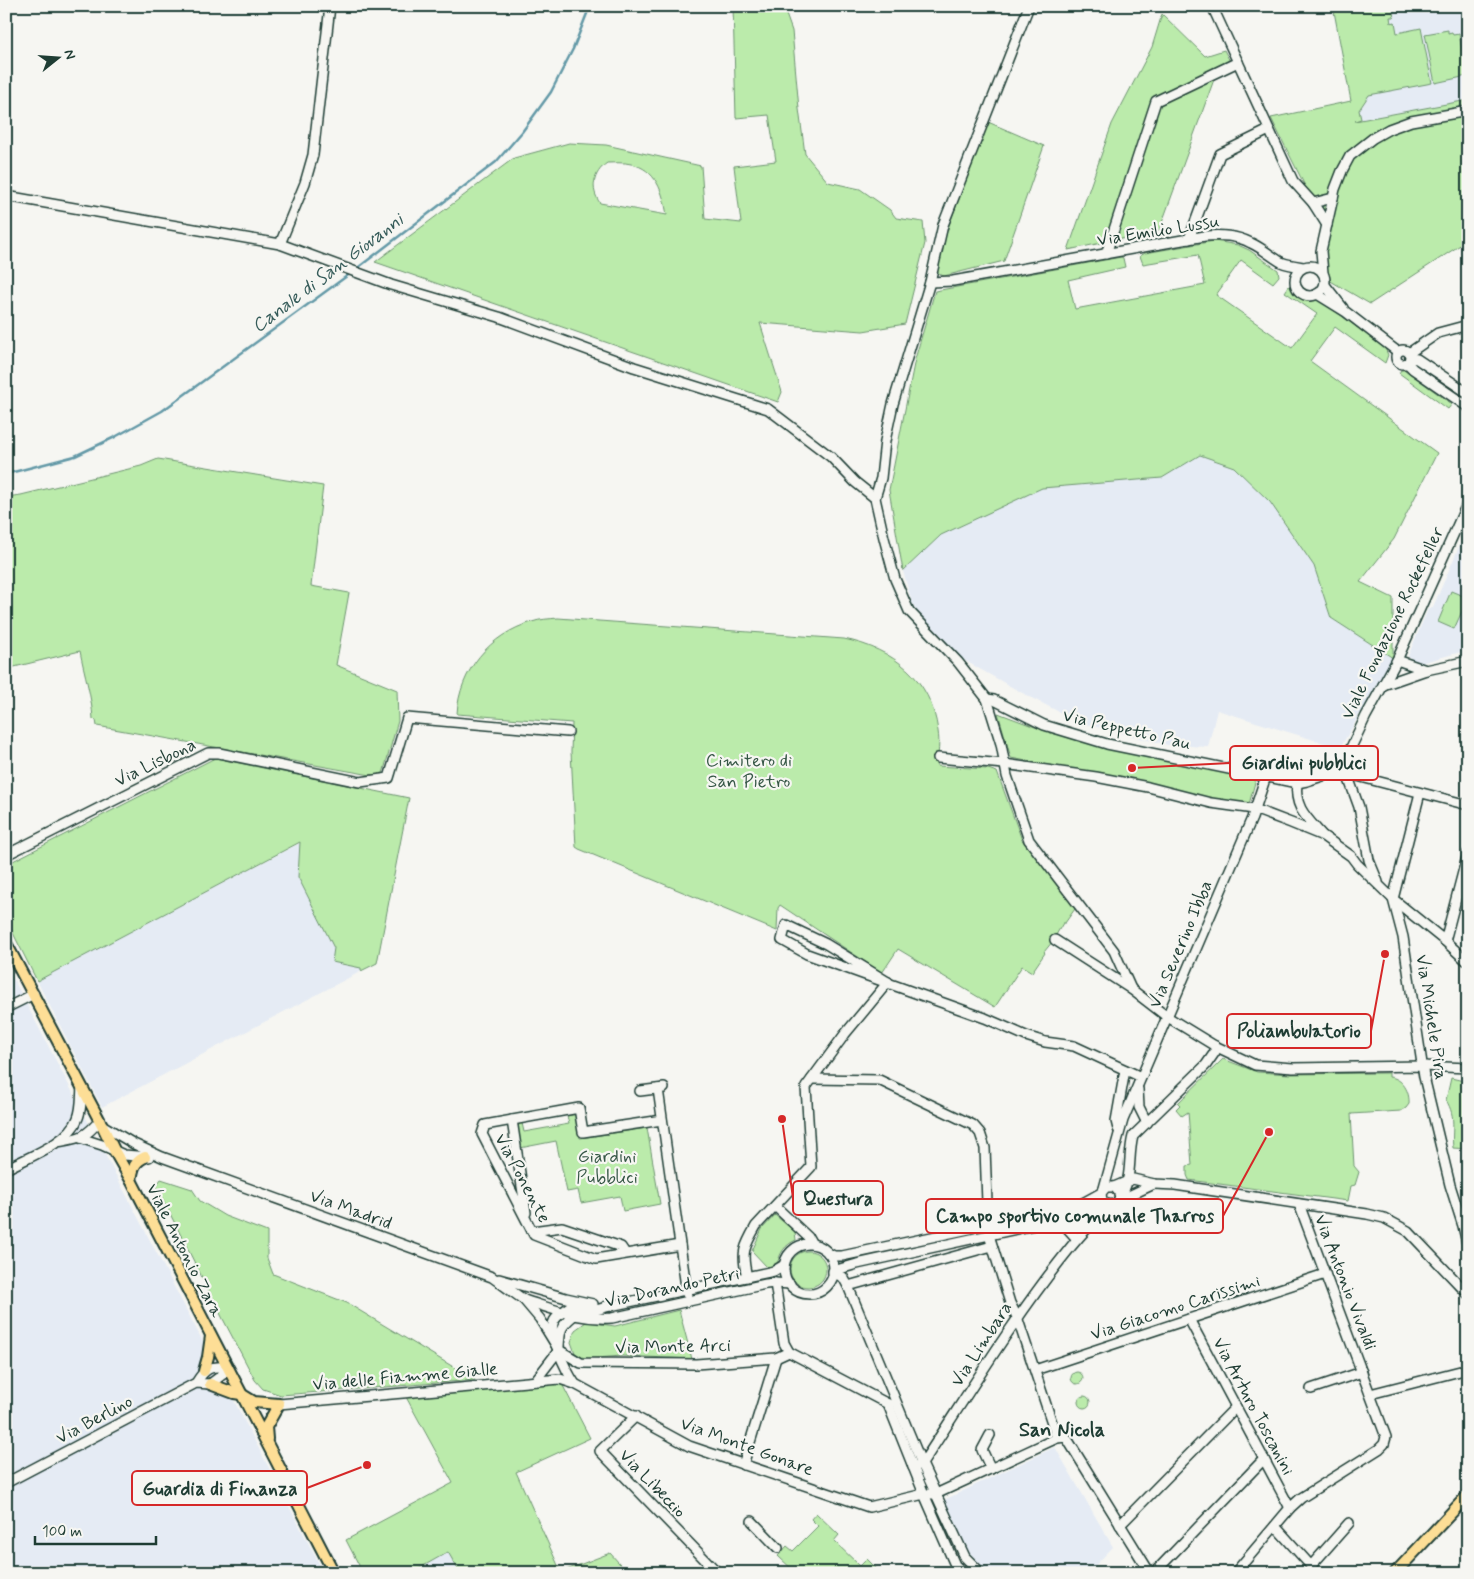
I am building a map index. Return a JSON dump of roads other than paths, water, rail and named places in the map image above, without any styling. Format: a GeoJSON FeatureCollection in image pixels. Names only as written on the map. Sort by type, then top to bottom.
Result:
{"type":"FeatureCollection","features":[{"type":"Feature","properties":{"kind":"main road","name":"Viale Antonio Zara"},"geometry":{"type":"LineString","coordinates":[[6,942],[334,1573]]}},
{"type":"Feature","properties":{"kind":"main road"},"geometry":{"type":"LineString","coordinates":[[131,1180],[134,1164],[145,1157]]}},
{"type":"Feature","properties":{"kind":"main road"},"geometry":{"type":"LineString","coordinates":[[204,1371],[211,1336]]}},
{"type":"Feature","properties":{"kind":"main road"},"geometry":{"type":"LineString","coordinates":[[210,1384],[241,1394],[254,1402],[279,1404],[266,1427],[267,1442]]}},
{"type":"Feature","properties":{"kind":"main road"},"geometry":{"type":"LineString","coordinates":[[1395,1573],[1468,1494]]}},
{"type":"Feature","properties":{"kind":"street"},"geometry":{"type":"LineString","coordinates":[[280,244],[305,183],[313,155],[330,6]]}},
{"type":"Feature","properties":{"kind":"street"},"geometry":{"type":"LineString","coordinates":[[1029,6],[943,225],[930,282],[893,404],[885,441],[881,478],[875,498],[895,579],[910,611],[958,662],[987,699],[1001,744],[1007,776],[1029,840],[1114,951],[1131,989]]}},
{"type":"Feature","properties":{"kind":"street"},"geometry":{"type":"LineString","coordinates":[[1212,6],[1292,181],[1313,203],[1327,224]]}},
{"type":"Feature","properties":{"kind":"street"},"geometry":{"type":"LineString","coordinates":[[1106,254],[1156,100],[1238,62]]}},
{"type":"Feature","properties":{"kind":"street"},"geometry":{"type":"LineString","coordinates":[[1321,251],[1298,273],[1295,281],[1298,289],[1304,295],[1313,296],[1320,292],[1325,285],[1321,251],[1333,198],[1342,171],[1350,156],[1389,129],[1411,121],[1468,111]]}},
{"type":"Feature","properties":{"kind":"street"},"geometry":{"type":"LineString","coordinates":[[1189,239],[1220,154],[1269,130]]}},
{"type":"Feature","properties":{"kind":"street"},"geometry":{"type":"LineString","coordinates":[[6,196],[280,244],[391,285],[499,318],[634,367],[768,409],[831,457],[855,482],[875,498]]}},
{"type":"Feature","properties":{"kind":"street"},"geometry":{"type":"LineString","coordinates":[[1313,203],[1333,198]]}},
{"type":"Feature","properties":{"kind":"street","name":"Via Emilio Lussu"},"geometry":{"type":"LineString","coordinates":[[930,282],[953,281],[1205,236],[1232,236],[1251,243],[1282,263],[1295,281]]}},
{"type":"Feature","properties":{"kind":"street","name":"Via Emilio Lussu"},"geometry":{"type":"LineString","coordinates":[[1282,263],[1306,266]]}},
{"type":"Feature","properties":{"kind":"street"},"geometry":{"type":"LineString","coordinates":[[1306,266],[1317,267],[1323,273]]}},
{"type":"Feature","properties":{"kind":"street"},"geometry":{"type":"LineString","coordinates":[[1325,285],[1346,312]]}},
{"type":"Feature","properties":{"kind":"street"},"geometry":{"type":"LineString","coordinates":[[1317,294],[1346,312],[1398,352]]}},
{"type":"Feature","properties":{"kind":"street"},"geometry":{"type":"LineString","coordinates":[[1398,352],[1396,356],[1398,362],[1402,364],[1438,333],[1468,325]]}},
{"type":"Feature","properties":{"kind":"street"},"geometry":{"type":"LineString","coordinates":[[1398,352],[1403,350],[1409,358],[1413,369],[1468,407]]}},
{"type":"Feature","properties":{"kind":"street"},"geometry":{"type":"LineString","coordinates":[[1409,358],[1417,359],[1468,393]]}},
{"type":"Feature","properties":{"kind":"street","name":"Viale Fondazione Rockefeller"},"geometry":{"type":"LineString","coordinates":[[1338,771],[1397,660],[1468,502]]}},
{"type":"Feature","properties":{"kind":"street"},"geometry":{"type":"LineString","coordinates":[[1397,660],[1426,670]]}},
{"type":"Feature","properties":{"kind":"street"},"geometry":{"type":"LineString","coordinates":[[1383,685],[1426,670],[1468,661]]}},
{"type":"Feature","properties":{"kind":"street","name":"Via Peppetto Pau"},"geometry":{"type":"LineString","coordinates":[[987,699],[994,700],[1044,725],[1107,744],[1297,782]]}},
{"type":"Feature","properties":{"kind":"street","name":"Via Lisbona"},"geometry":{"type":"LineString","coordinates":[[6,855],[208,753],[219,753],[360,782],[389,778],[407,718],[568,732]]}},
{"type":"Feature","properties":{"kind":"street"},"geometry":{"type":"LineString","coordinates":[[938,758],[1004,764],[1096,777],[1148,787],[1253,814],[1323,836]]}},
{"type":"Feature","properties":{"kind":"street","name":"Viale Fondazione Rockefeller"},"geometry":{"type":"LineString","coordinates":[[1346,758],[1347,774],[1359,807],[1369,860],[1378,884]]}},
{"type":"Feature","properties":{"kind":"street"},"geometry":{"type":"LineString","coordinates":[[1366,845],[1366,851],[1363,856],[1356,858],[1323,836],[1298,805],[1297,782],[1307,781],[1338,771],[1468,805]]}},
{"type":"Feature","properties":{"kind":"street","name":"Via Severino Ibba"},"geometry":{"type":"LineString","coordinates":[[1102,1191],[1123,1120],[1253,814],[1266,776]]}},
{"type":"Feature","properties":{"kind":"street"},"geometry":{"type":"LineString","coordinates":[[1393,899],[1420,793]]}},
{"type":"Feature","properties":{"kind":"street"},"geometry":{"type":"LineString","coordinates":[[1445,941],[1468,854]]}},
{"type":"Feature","properties":{"kind":"street"},"geometry":{"type":"LineString","coordinates":[[1351,856],[1393,899],[1468,962]]}},
{"type":"Feature","properties":{"kind":"street","name":"Via Michele Pira"},"geometry":{"type":"LineString","coordinates":[[1393,899],[1403,936],[1422,1066],[1450,1185],[1468,1248]]}},
{"type":"Feature","properties":{"kind":"street","name":"Via Michele Pira"},"geometry":{"type":"LineString","coordinates":[[1403,936],[1403,920],[1410,913]]}},
{"type":"Feature","properties":{"kind":"street"},"geometry":{"type":"LineString","coordinates":[[888,982],[826,944],[786,925],[782,940],[807,954],[985,1018],[1026,1036],[1045,1042],[1074,1046],[1124,1070],[1139,1080]]}},
{"type":"Feature","properties":{"kind":"street"},"geometry":{"type":"LineString","coordinates":[[1055,940],[1131,989],[1166,1016],[1216,1046],[1255,1064],[1300,1068],[1422,1066],[1468,1068]]}},
{"type":"Feature","properties":{"kind":"street"},"geometry":{"type":"LineString","coordinates":[[747,1277],[743,1259],[745,1246],[756,1226],[811,1166],[806,1087],[845,1034],[888,982]]}},
{"type":"Feature","properties":{"kind":"street"},"geometry":{"type":"LineString","coordinates":[[6,1008],[34,994]]}},
{"type":"Feature","properties":{"kind":"street"},"geometry":{"type":"LineString","coordinates":[[1112,1202],[1126,1188],[1131,1145],[1134,1136],[1206,1065],[1215,1052],[1216,1046]]}},
{"type":"Feature","properties":{"kind":"street"},"geometry":{"type":"LineString","coordinates":[[1119,1132],[1116,1121],[1124,1070]]}},
{"type":"Feature","properties":{"kind":"street"},"geometry":{"type":"LineString","coordinates":[[812,1079],[879,1080],[973,1125],[980,1132],[985,1148],[987,1203],[991,1224]]}},
{"type":"Feature","properties":{"kind":"street","name":"Via Severino Ibba"},"geometry":{"type":"LineString","coordinates":[[1139,1080],[1137,1097],[1139,1107],[1147,1123]]}},
{"type":"Feature","properties":{"kind":"street"},"geometry":{"type":"LineString","coordinates":[[6,1169],[58,1142],[74,1127],[78,1118],[82,1087]]}},
{"type":"Feature","properties":{"kind":"street"},"geometry":{"type":"LineString","coordinates":[[640,1091],[661,1088],[662,1120],[689,1301]]}},
{"type":"Feature","properties":{"kind":"street","name":"Via Ponente"},"geometry":{"type":"LineString","coordinates":[[662,1120],[583,1132],[579,1108],[485,1124],[482,1134],[534,1235],[596,1258],[680,1244]]}},
{"type":"Feature","properties":{"kind":"street"},"geometry":{"type":"LineString","coordinates":[[512,1120],[527,1220]]}},
{"type":"Feature","properties":{"kind":"street"},"geometry":{"type":"LineString","coordinates":[[58,1142],[80,1138],[101,1123]]}},
{"type":"Feature","properties":{"kind":"street","name":"Via Madrid"},"geometry":{"type":"LineString","coordinates":[[101,1123],[134,1144],[162,1157],[492,1277],[524,1300]]}},
{"type":"Feature","properties":{"kind":"street","name":"Via Madrid"},"geometry":{"type":"LineString","coordinates":[[80,1138],[102,1144],[124,1155],[162,1157]]}},
{"type":"Feature","properties":{"kind":"street"},"geometry":{"type":"LineString","coordinates":[[828,1253],[831,1258],[833,1272],[831,1279],[820,1291],[812,1294],[803,1293],[796,1290],[786,1279],[784,1266],[786,1258],[797,1247],[804,1244],[812,1244],[834,1256],[842,1256],[1063,1209],[1081,1204],[1108,1186],[1114,1187],[1128,1180],[1137,1179],[1154,1184],[1175,1185],[1384,1218],[1408,1232],[1468,1294]]}},
{"type":"Feature","properties":{"kind":"street"},"geometry":{"type":"LineString","coordinates":[[833,1272],[856,1264],[1094,1212],[1154,1184]]}},
{"type":"Feature","properties":{"kind":"street"},"geometry":{"type":"LineString","coordinates":[[1112,1202],[1118,1191],[1114,1187]]}},
{"type":"Feature","properties":{"kind":"street"},"geometry":{"type":"LineString","coordinates":[[1102,1191],[1101,1198],[1112,1202]]}},
{"type":"Feature","properties":{"kind":"street","name":"Via Limbara"},"geometry":{"type":"LineString","coordinates":[[918,1466],[1017,1317],[1077,1239],[1112,1202]]}},
{"type":"Feature","properties":{"kind":"street","name":"Via Antonio Vivaldi"},"geometry":{"type":"LineString","coordinates":[[1290,1508],[1302,1498],[1380,1449],[1386,1437],[1299,1204]]}},
{"type":"Feature","properties":{"kind":"street"},"geometry":{"type":"LineString","coordinates":[[775,1206],[808,1237],[812,1244]]}},
{"type":"Feature","properties":{"kind":"street"},"geometry":{"type":"LineString","coordinates":[[1060,1220],[1077,1239]]}},
{"type":"Feature","properties":{"kind":"street"},"geometry":{"type":"LineString","coordinates":[[532,1231],[562,1227],[621,1247],[625,1253]]}},
{"type":"Feature","properties":{"kind":"street"},"geometry":{"type":"LineString","coordinates":[[989,1235],[1010,1304],[1017,1317],[1057,1438]]}},
{"type":"Feature","properties":{"kind":"street"},"geometry":{"type":"LineString","coordinates":[[848,1286],[992,1246]]}},
{"type":"Feature","properties":{"kind":"street","name":"Via Dorando Petri"},"geometry":{"type":"LineString","coordinates":[[562,1312],[569,1307],[596,1310],[774,1271],[784,1266]]}},
{"type":"Feature","properties":{"kind":"street"},"geometry":{"type":"LineString","coordinates":[[833,1272],[843,1278],[848,1286],[918,1466],[924,1494],[955,1564],[964,1573]]}},
{"type":"Feature","properties":{"kind":"street","name":"Via Giacomo Carissimi"},"geometry":{"type":"LineString","coordinates":[[1035,1370],[1325,1274]]}},
{"type":"Feature","properties":{"kind":"street","name":"Via Dorando Petri"},"geometry":{"type":"LineString","coordinates":[[492,1277],[586,1304],[610,1306]]}},
{"type":"Feature","properties":{"kind":"street"},"geometry":{"type":"LineString","coordinates":[[775,1282],[784,1342],[790,1352],[891,1400]]}},
{"type":"Feature","properties":{"kind":"street","name":"Via Dorando Petri"},"geometry":{"type":"LineString","coordinates":[[524,1300],[574,1316],[594,1319],[612,1318],[775,1282],[790,1284]]}},
{"type":"Feature","properties":{"kind":"street","name":"Via Dorando Petri"},"geometry":{"type":"LineString","coordinates":[[520,1285],[558,1302],[562,1312]]}},
{"type":"Feature","properties":{"kind":"street"},"geometry":{"type":"LineString","coordinates":[[524,1300],[540,1319],[559,1350]]}},
{"type":"Feature","properties":{"kind":"street"},"geometry":{"type":"LineString","coordinates":[[562,1312],[552,1322],[552,1333],[568,1373],[575,1384]]}},
{"type":"Feature","properties":{"kind":"street"},"geometry":{"type":"LineString","coordinates":[[535,1381],[559,1350],[560,1331],[563,1324],[574,1316]]}},
{"type":"Feature","properties":{"kind":"street","name":"Via Arturo Toscanini"},"geometry":{"type":"LineString","coordinates":[[1189,1320],[1290,1508]]}},
{"type":"Feature","properties":{"kind":"street","name":"Via Monte Arci"},"geometry":{"type":"LineString","coordinates":[[559,1350],[581,1363],[696,1364],[776,1358],[790,1352]]}},
{"type":"Feature","properties":{"kind":"street"},"geometry":{"type":"LineString","coordinates":[[743,1465],[776,1358]]}},
{"type":"Feature","properties":{"kind":"street"},"geometry":{"type":"LineString","coordinates":[[196,1383],[210,1384],[222,1375],[227,1367],[216,1366],[204,1371]]}},
{"type":"Feature","properties":{"kind":"street"},"geometry":{"type":"LineString","coordinates":[[1370,1394],[1468,1369]]}},
{"type":"Feature","properties":{"kind":"street","name":"Via Berlino"},"geometry":{"type":"LineString","coordinates":[[6,1483],[196,1383],[204,1371]]}},
{"type":"Feature","properties":{"kind":"street","name":"Via Antonio Vivaldi"},"geometry":{"type":"LineString","coordinates":[[1311,1389],[1362,1372]]}},
{"type":"Feature","properties":{"kind":"street","name":"Via delle Fiamme Gialle"},"geometry":{"type":"LineString","coordinates":[[279,1404],[560,1379],[575,1384]]}},
{"type":"Feature","properties":{"kind":"street","name":"Via Monte Gonare"},"geometry":{"type":"LineString","coordinates":[[575,1384],[689,1446],[869,1507],[924,1494],[936,1494]]}},
{"type":"Feature","properties":{"kind":"street"},"geometry":{"type":"LineString","coordinates":[[1120,1526],[1236,1407]]}},
{"type":"Feature","properties":{"kind":"street","name":"Via Libeccio"},"geometry":{"type":"LineString","coordinates":[[636,1416],[600,1451],[718,1573]]}},
{"type":"Feature","properties":{"kind":"street"},"geometry":{"type":"LineString","coordinates":[[990,1434],[982,1450],[991,1469]]}},
{"type":"Feature","properties":{"kind":"street"},"geometry":{"type":"LineString","coordinates":[[936,1494],[1057,1438],[1066,1437],[1150,1573]]}},
{"type":"Feature","properties":{"kind":"street"},"geometry":{"type":"LineString","coordinates":[[1154,1573],[1264,1459]]}},
{"type":"Feature","properties":{"kind":"street"},"geometry":{"type":"LineString","coordinates":[[918,1466],[936,1494],[965,1557],[981,1573]]}},
{"type":"Feature","properties":{"kind":"street"},"geometry":{"type":"LineString","coordinates":[[1235,1573],[1290,1508]]}},
{"type":"Feature","properties":{"kind":"street"},"geometry":{"type":"LineString","coordinates":[[752,1521],[778,1548]]}},
{"type":"Feature","properties":{"kind":"street"},"geometry":{"type":"LineString","coordinates":[[1275,1526],[1311,1569],[1349,1523]]}},
{"type":"Feature","properties":{"kind":"waterway","name":"Canale di San Giovanni"},"geometry":{"type":"LineString","coordinates":[[355,270],[496,162],[522,132],[551,92],[573,49],[590,6]]}},
{"type":"Feature","properties":{"kind":"waterway","name":"Canale di San Giovanni"},"geometry":{"type":"LineString","coordinates":[[6,474],[75,456],[115,437],[162,411],[351,273]]}},
{"type":"Feature","properties":{"kind":"place","name":"Giardini pubblici"},"geometry":{"type":"Point","coordinates":[1132,768]}},
{"type":"Feature","properties":{"kind":"place","name":"Poliambulatorio"},"geometry":{"type":"Point","coordinates":[1385,954]}},
{"type":"Feature","properties":{"kind":"place","name":"Questura"},"geometry":{"type":"Point","coordinates":[782,1119]}},
{"type":"Feature","properties":{"kind":"place","name":"Campo sportivo comunale Tharros"},"geometry":{"type":"Point","coordinates":[1269,1132]}},
{"type":"Feature","properties":{"kind":"place","name":"Guardia di Finanza"},"geometry":{"type":"Point","coordinates":[367,1465]}},
{"type":"Feature","properties":{"kind":"district","name":"San Nicola"},"geometry":{"type":"Point","coordinates":[1062,1429]}},
{"type":"Feature","properties":{"kind":"park label","name":"Cimitero di San Pietro"},"geometry":{"type":"Point","coordinates":[749,770]}},
{"type":"Feature","properties":{"kind":"park label","name":"Giardini Pubblici"},"geometry":{"type":"Point","coordinates":[607,1166]}}]}
